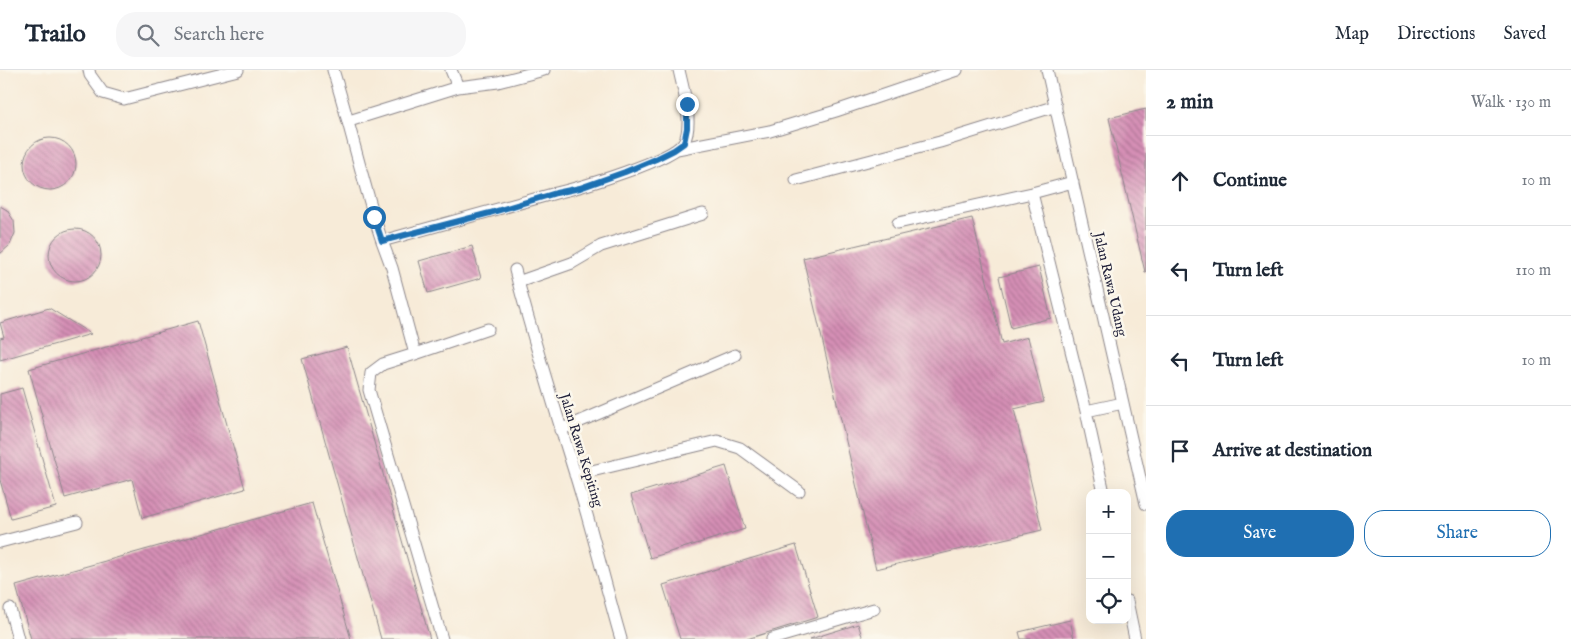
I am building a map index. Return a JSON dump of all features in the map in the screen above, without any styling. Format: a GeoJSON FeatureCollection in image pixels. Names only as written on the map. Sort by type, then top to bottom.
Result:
{"type":"FeatureCollection","features":[{"type":"Feature","properties":{"kind":"lane"},"geometry":{"type":"LineString","coordinates":[[89,70],[90,75],[103,93],[124,99],[238,70]]}},
{"type":"Feature","properties":{"kind":"lane"},"geometry":{"type":"LineString","coordinates":[[333,70],[349,121],[374,217],[392,268],[415,354]]}},
{"type":"Feature","properties":{"kind":"lane"},"geometry":{"type":"LineString","coordinates":[[451,70],[458,87]]}},
{"type":"Feature","properties":{"kind":"lane"},"geometry":{"type":"LineString","coordinates":[[349,121],[458,87],[498,82],[544,70]]}},
{"type":"Feature","properties":{"kind":"lane"},"geometry":{"type":"LineString","coordinates":[[382,241],[580,188],[625,172],[675,149],[684,143],[687,128],[687,104],[679,70]]}},
{"type":"Feature","properties":{"kind":"lane"},"geometry":{"type":"LineString","coordinates":[[675,149],[770,131],[957,70]]}},
{"type":"Feature","properties":{"kind":"lane","name":"Jalan Rawa Udang"},"geometry":{"type":"LineString","coordinates":[[1047,70],[1146,504]]}},
{"type":"Feature","properties":{"kind":"lane"},"geometry":{"type":"LineString","coordinates":[[796,180],[940,142],[1055,102]]}},
{"type":"Feature","properties":{"kind":"lane"},"geometry":{"type":"LineString","coordinates":[[898,223],[1073,182]]}},
{"type":"Feature","properties":{"kind":"lane"},"geometry":{"type":"LineString","coordinates":[[1032,193],[1086,411],[1103,489]]}},
{"type":"Feature","properties":{"kind":"lane"},"geometry":{"type":"LineString","coordinates":[[518,282],[572,263],[601,246],[703,214]]}},
{"type":"Feature","properties":{"kind":"lane","name":"Jalan Rawa Kepiting"},"geometry":{"type":"LineString","coordinates":[[515,270],[621,639]]}},
{"type":"Feature","properties":{"kind":"lane"},"geometry":{"type":"LineString","coordinates":[[442,639],[369,390],[371,373],[383,364],[488,329]]}},
{"type":"Feature","properties":{"kind":"lane"},"geometry":{"type":"LineString","coordinates":[[560,430],[735,355]]}},
{"type":"Feature","properties":{"kind":"lane"},"geometry":{"type":"LineString","coordinates":[[1086,411],[1123,403]]}},
{"type":"Feature","properties":{"kind":"lane"},"geometry":{"type":"LineString","coordinates":[[575,475],[717,441],[740,448],[799,492]]}},
{"type":"Feature","properties":{"kind":"lane"},"geometry":{"type":"LineString","coordinates":[[0,542],[77,522]]}},
{"type":"Feature","properties":{"kind":"lane"},"geometry":{"type":"LineString","coordinates":[[10,609],[18,639]]}},
{"type":"Feature","properties":{"kind":"lane"},"geometry":{"type":"LineString","coordinates":[[772,639],[874,610]]}},
{"type":"Feature","properties":{"kind":"lane"},"geometry":{"type":"LineString","coordinates":[[1131,618],[1136,639]]}},
{"type":"Feature","properties":{"kind":"building"},"geometry":{"type":"Polygon","coordinates":[[[1146,109],[1146,272],[1145,272],[1109,118],[1146,109]]]}},
{"type":"Feature","properties":{"kind":"building"},"geometry":{"type":"Polygon","coordinates":[[[45,138],[55,138],[65,142],[72,149],[76,164],[72,179],[65,186],[55,190],[45,190],[35,186],[28,179],[24,169],[24,159],[28,149],[35,142],[45,138]]]}},
{"type":"Feature","properties":{"kind":"building"},"geometry":{"type":"Polygon","coordinates":[[[0,206],[7,210],[14,221],[15,233],[10,245],[0,254],[0,206]]]}},
{"type":"Feature","properties":{"kind":"building"},"geometry":{"type":"Polygon","coordinates":[[[972,218],[1002,344],[1028,337],[1044,402],[1014,409],[1042,530],[876,569],[803,258],[972,218]]]}},
{"type":"Feature","properties":{"kind":"building"},"geometry":{"type":"Polygon","coordinates":[[[70,229],[80,229],[94,236],[101,250],[101,260],[94,274],[80,281],[70,281],[60,277],[53,270],[49,260],[49,250],[53,240],[60,233],[70,229]]]}},
{"type":"Feature","properties":{"kind":"building"},"geometry":{"type":"Polygon","coordinates":[[[472,246],[481,278],[428,293],[419,261],[472,246]]]}},
{"type":"Feature","properties":{"kind":"building"},"geometry":{"type":"Polygon","coordinates":[[[1039,267],[1051,318],[1011,328],[999,277],[1039,267]]]}},
{"type":"Feature","properties":{"kind":"building"},"geometry":{"type":"Polygon","coordinates":[[[49,308],[91,334],[0,360],[0,338],[4,337],[0,323],[49,308]]]}},
{"type":"Feature","properties":{"kind":"building"},"geometry":{"type":"Polygon","coordinates":[[[198,321],[245,489],[142,518],[132,479],[65,498],[29,369],[198,321]]]}},
{"type":"Feature","properties":{"kind":"building"},"geometry":{"type":"Polygon","coordinates":[[[347,347],[430,639],[381,639],[302,359],[347,347]]]}},
{"type":"Feature","properties":{"kind":"building"},"geometry":{"type":"Polygon","coordinates":[[[22,388],[56,507],[11,519],[0,480],[0,394],[22,388]]]}},
{"type":"Feature","properties":{"kind":"building"},"geometry":{"type":"Polygon","coordinates":[[[726,466],[745,529],[650,558],[631,495],[726,466]]]}},
{"type":"Feature","properties":{"kind":"building"},"geometry":{"type":"Polygon","coordinates":[[[312,503],[351,639],[31,639],[16,586],[312,503]]]}},
{"type":"Feature","properties":{"kind":"building"},"geometry":{"type":"Polygon","coordinates":[[[796,545],[818,617],[747,639],[680,639],[663,585],[796,545]]]}},
{"type":"Feature","properties":{"kind":"building"},"geometry":{"type":"Polygon","coordinates":[[[1070,620],[1074,639],[1021,639],[1019,632],[1070,620]]]}},
{"type":"Feature","properties":{"kind":"building"},"geometry":{"type":"Polygon","coordinates":[[[858,624],[863,639],[810,639],[858,624]]]}},
{"type":"Feature","properties":{"kind":"route"},"geometry":{"type":"LineString","coordinates":[[374,217],[382,241],[580,188],[625,172],[656,159],[684,143],[687,128],[687,104]]}}]}
